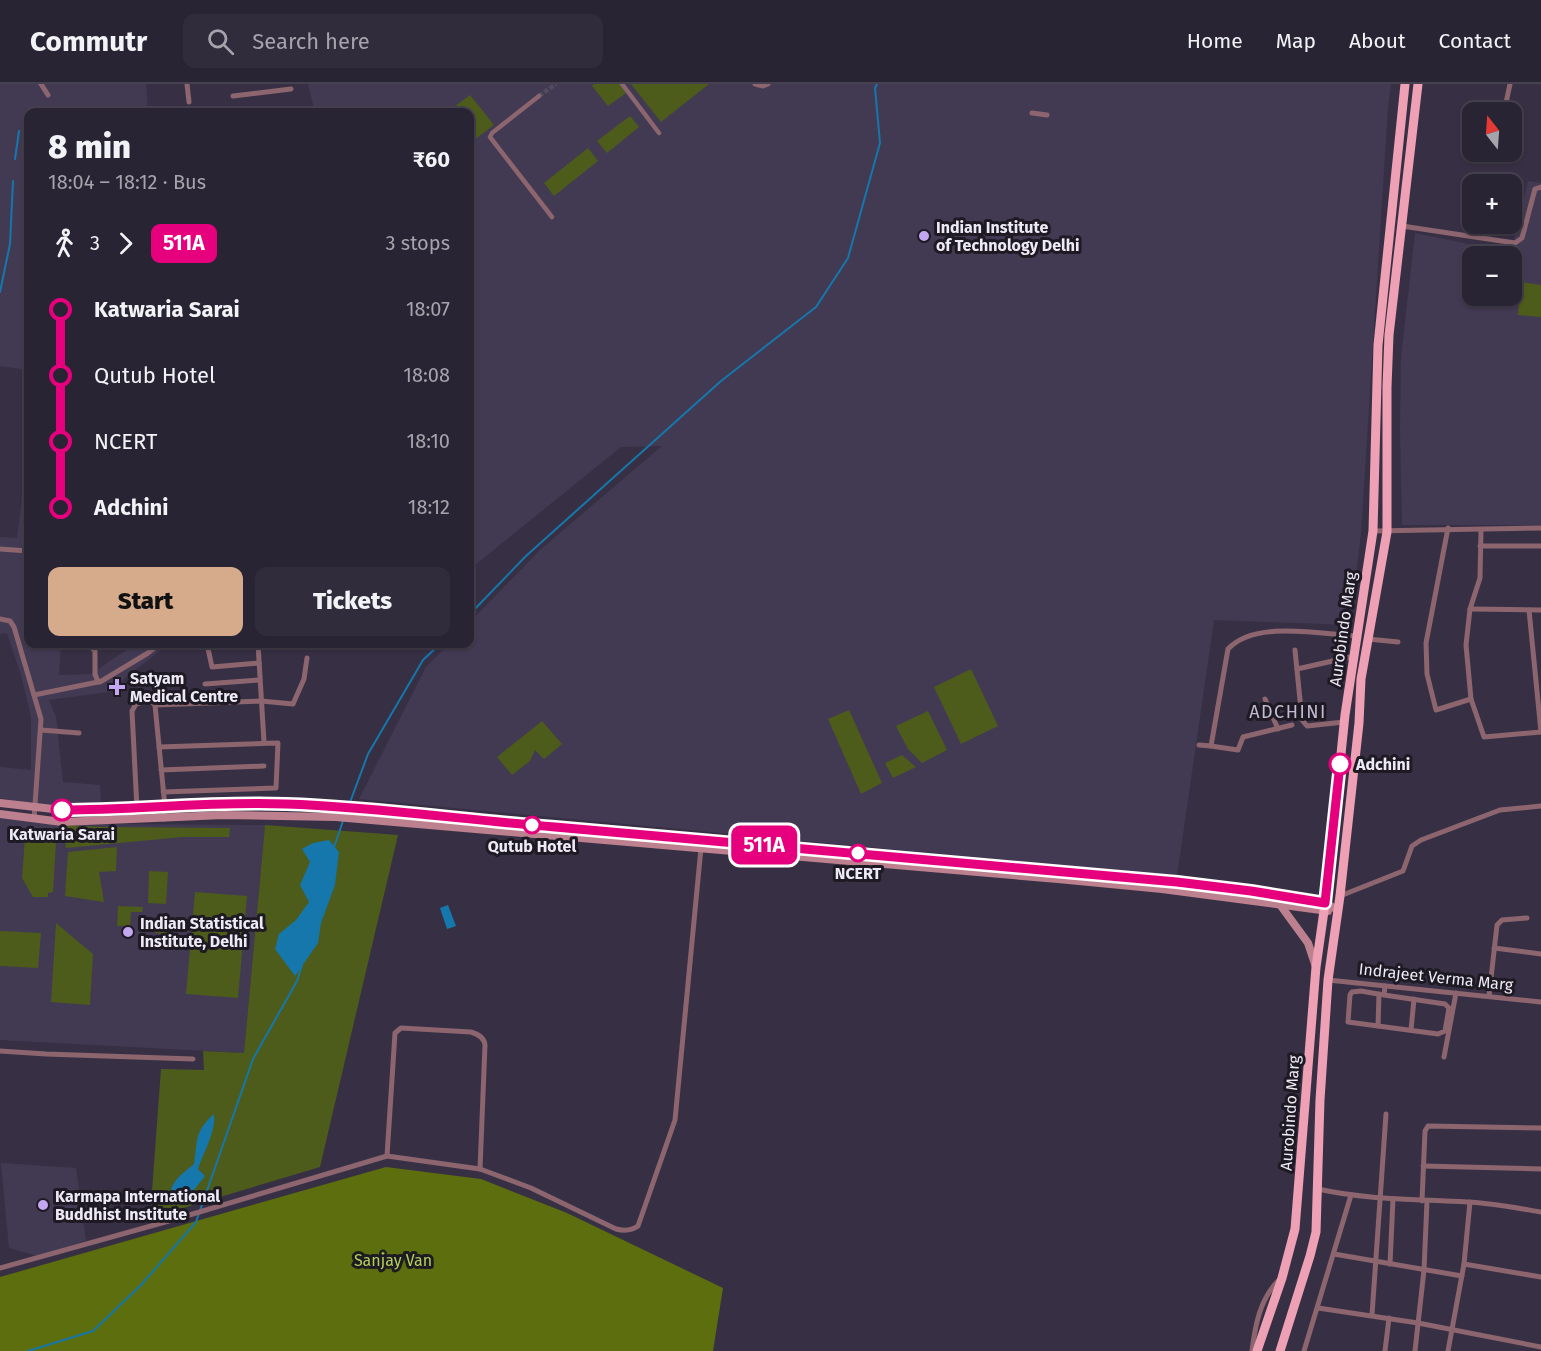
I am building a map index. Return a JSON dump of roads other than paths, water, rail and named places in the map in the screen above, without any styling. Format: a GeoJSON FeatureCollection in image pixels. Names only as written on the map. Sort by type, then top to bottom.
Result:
{"type":"FeatureCollection","features":[{"type":"Feature","properties":{"kind":"highway","name":"Aurobindo Marg"},"geometry":{"type":"LineString","coordinates":[[1254,1351],[1282,1278],[1293,1240],[1299,1198],[1317,967],[1344,722],[1373,531],[1378,345],[1405,84]]}},
{"type":"Feature","properties":{"kind":"highway","name":"Aurobindo Marg"},"geometry":{"type":"LineString","coordinates":[[1280,1351],[1316,1232],[1320,1100],[1328,980],[1333,930],[1340,896],[1359,723],[1361,679],[1386,532],[1389,334],[1418,84]]}},
{"type":"Feature","properties":{"kind":"main road"},"geometry":{"type":"LineString","coordinates":[[0,803],[62,810],[257,803],[348,808],[1177,882],[1251,891],[1338,910]]}},
{"type":"Feature","properties":{"kind":"main road"},"geometry":{"type":"LineString","coordinates":[[0,814],[62,822],[223,815],[345,817],[1139,886],[1281,906],[1324,907]]}},
{"type":"Feature","properties":{"kind":"main road"},"geometry":{"type":"LineString","coordinates":[[1281,906],[1308,943],[1317,967]]}},
{"type":"Feature","properties":{"kind":"street"},"geometry":{"type":"LineString","coordinates":[[41,84],[48,95]]}},
{"type":"Feature","properties":{"kind":"street"},"geometry":{"type":"LineString","coordinates":[[187,84],[189,102]]}},
{"type":"Feature","properties":{"kind":"street"},"geometry":{"type":"LineString","coordinates":[[258,84],[260,93]]}},
{"type":"Feature","properties":{"kind":"street"},"geometry":{"type":"LineString","coordinates":[[622,84],[659,133]]}},
{"type":"Feature","properties":{"kind":"street"},"geometry":{"type":"LineString","coordinates":[[755,84],[768,84]]}},
{"type":"Feature","properties":{"kind":"street"},"geometry":{"type":"LineString","coordinates":[[1506,102],[1510,84]]}},
{"type":"Feature","properties":{"kind":"street"},"geometry":{"type":"LineString","coordinates":[[233,96],[291,89]]}},
{"type":"Feature","properties":{"kind":"street"},"geometry":{"type":"LineString","coordinates":[[539,96],[490,137],[552,217]]}},
{"type":"Feature","properties":{"kind":"street"},"geometry":{"type":"LineString","coordinates":[[1032,113],[1047,115]]}},
{"type":"Feature","properties":{"kind":"street"},"geometry":{"type":"LineString","coordinates":[[1402,226],[1515,243],[1522,238],[1535,189],[1541,187]]}},
{"type":"Feature","properties":{"kind":"street"},"geometry":{"type":"LineString","coordinates":[[1448,528],[1426,643],[1427,675],[1436,710],[1471,699]]}},
{"type":"Feature","properties":{"kind":"street"},"geometry":{"type":"LineString","coordinates":[[1373,531],[1541,528]]}},
{"type":"Feature","properties":{"kind":"street"},"geometry":{"type":"LineString","coordinates":[[1481,530],[1480,578],[1470,609],[1466,645],[1471,699],[1484,737],[1541,732],[1529,610]]}},
{"type":"Feature","properties":{"kind":"street"},"geometry":{"type":"LineString","coordinates":[[1480,546],[1541,546]]}},
{"type":"Feature","properties":{"kind":"street"},"geometry":{"type":"LineString","coordinates":[[0,549],[24,550]]}},
{"type":"Feature","properties":{"kind":"street"},"geometry":{"type":"LineString","coordinates":[[1470,609],[1541,610]]}},
{"type":"Feature","properties":{"kind":"street"},"geometry":{"type":"LineString","coordinates":[[0,619],[13,624],[41,719],[34,819]]}},
{"type":"Feature","properties":{"kind":"street"},"geometry":{"type":"LineString","coordinates":[[1211,746],[1226,655],[1233,644],[1247,635],[1261,632],[1357,636]]}},
{"type":"Feature","properties":{"kind":"street"},"geometry":{"type":"LineString","coordinates":[[1368,639],[1398,642]]}},
{"type":"Feature","properties":{"kind":"street"},"geometry":{"type":"LineString","coordinates":[[92,648],[95,651],[95,674],[98,682]]}},
{"type":"Feature","properties":{"kind":"street"},"geometry":{"type":"LineString","coordinates":[[34,694],[103,682],[154,648]]}},
{"type":"Feature","properties":{"kind":"street"},"geometry":{"type":"LineString","coordinates":[[208,648],[212,667],[259,663]]}},
{"type":"Feature","properties":{"kind":"street"},"geometry":{"type":"LineString","coordinates":[[258,648],[264,742]]}},
{"type":"Feature","properties":{"kind":"street"},"geometry":{"type":"LineString","coordinates":[[1295,650],[1302,720],[1307,726],[1344,722]]}},
{"type":"Feature","properties":{"kind":"street"},"geometry":{"type":"LineString","coordinates":[[1297,669],[1354,656]]}},
{"type":"Feature","properties":{"kind":"street"},"geometry":{"type":"LineString","coordinates":[[137,809],[132,711],[136,704],[150,700],[155,705],[261,701],[290,704],[296,702],[304,679],[307,658]]}},
{"type":"Feature","properties":{"kind":"street"},"geometry":{"type":"LineString","coordinates":[[205,684],[259,680]]}},
{"type":"Feature","properties":{"kind":"street"},"geometry":{"type":"LineString","coordinates":[[156,689],[155,705],[165,807],[164,819]]}},
{"type":"Feature","properties":{"kind":"street"},"geometry":{"type":"LineString","coordinates":[[1265,699],[1278,729]]}},
{"type":"Feature","properties":{"kind":"street"},"geometry":{"type":"LineString","coordinates":[[1199,745],[1238,750],[1243,737],[1292,725]]}},
{"type":"Feature","properties":{"kind":"street"},"geometry":{"type":"LineString","coordinates":[[41,730],[79,733]]}},
{"type":"Feature","properties":{"kind":"street"},"geometry":{"type":"LineString","coordinates":[[159,747],[278,743],[276,788],[163,792]]}},
{"type":"Feature","properties":{"kind":"street"},"geometry":{"type":"LineString","coordinates":[[161,770],[264,766]]}},
{"type":"Feature","properties":{"kind":"street"},"geometry":{"type":"LineString","coordinates":[[1340,896],[1403,871],[1412,846],[1421,840],[1500,810],[1541,806]]}},
{"type":"Feature","properties":{"kind":"street"},"geometry":{"type":"LineString","coordinates":[[0,1268],[387,1156],[480,1169],[531,1188],[616,1229],[626,1231],[638,1226],[675,1120],[701,848]]}},
{"type":"Feature","properties":{"kind":"street"},"geometry":{"type":"LineString","coordinates":[[1489,996],[1497,925],[1499,922],[1527,918]]}},
{"type":"Feature","properties":{"kind":"street"},"geometry":{"type":"LineString","coordinates":[[1494,948],[1541,954]]}},
{"type":"Feature","properties":{"kind":"street","name":"Indrajeet Verma Marg"},"geometry":{"type":"LineString","coordinates":[[1328,980],[1541,1002]]}},
{"type":"Feature","properties":{"kind":"street"},"geometry":{"type":"LineString","coordinates":[[1378,1026],[1385,986]]}},
{"type":"Feature","properties":{"kind":"street"},"geometry":{"type":"LineString","coordinates":[[1361,991],[1382,995],[1445,1004],[1449,1008],[1445,1031],[1443,1033],[1348,1022],[1352,992],[1361,991]]}},
{"type":"Feature","properties":{"kind":"street"},"geometry":{"type":"LineString","coordinates":[[1444,1057],[1456,993]]}},
{"type":"Feature","properties":{"kind":"street"},"geometry":{"type":"LineString","coordinates":[[1411,1030],[1414,999]]}},
{"type":"Feature","properties":{"kind":"street"},"geometry":{"type":"LineString","coordinates":[[387,1156],[394,1033],[401,1028],[471,1032],[479,1034],[485,1045],[480,1169]]}},
{"type":"Feature","properties":{"kind":"street"},"geometry":{"type":"LineString","coordinates":[[0,1051],[193,1059]]}},
{"type":"Feature","properties":{"kind":"street"},"geometry":{"type":"LineString","coordinates":[[1372,1315],[1386,1114]]}},
{"type":"Feature","properties":{"kind":"street"},"geometry":{"type":"LineString","coordinates":[[1415,1351],[1424,1269],[1425,1131],[1430,1125],[1541,1128]]}},
{"type":"Feature","properties":{"kind":"street"},"geometry":{"type":"LineString","coordinates":[[1423,1166],[1541,1169]]}},
{"type":"Feature","properties":{"kind":"street"},"geometry":{"type":"LineString","coordinates":[[1318,1190],[1424,1201],[1470,1202],[1541,1212]]}},
{"type":"Feature","properties":{"kind":"street"},"geometry":{"type":"LineString","coordinates":[[1304,1351],[1351,1195]]}},
{"type":"Feature","properties":{"kind":"street"},"geometry":{"type":"LineString","coordinates":[[1390,1264],[1393,1198]]}},
{"type":"Feature","properties":{"kind":"street"},"geometry":{"type":"LineString","coordinates":[[1448,1351],[1464,1264],[1470,1202]]}},
{"type":"Feature","properties":{"kind":"street"},"geometry":{"type":"LineString","coordinates":[[1334,1254],[1462,1276]]}},
{"type":"Feature","properties":{"kind":"street"},"geometry":{"type":"LineString","coordinates":[[1464,1264],[1541,1277]]}},
{"type":"Feature","properties":{"kind":"street"},"geometry":{"type":"LineString","coordinates":[[1318,1308],[1418,1323],[1541,1347]]}},
{"type":"Feature","properties":{"kind":"street"},"geometry":{"type":"LineString","coordinates":[[1385,1351],[1389,1318]]}},
{"type":"Feature","properties":{"kind":"water"},"geometry":{"type":"Polygon","coordinates":[[[329,840],[339,852],[335,885],[321,923],[318,943],[295,976],[275,949],[279,934],[296,920],[309,902],[300,885],[310,862],[302,849],[313,843],[329,840]]]}},
{"type":"Feature","properties":{"kind":"water"},"geometry":{"type":"Polygon","coordinates":[[[448,905],[456,926],[447,929],[440,908],[448,905]]]}},
{"type":"Feature","properties":{"kind":"water"},"geometry":{"type":"Polygon","coordinates":[[[214,1114],[211,1135],[198,1169],[205,1176],[190,1195],[170,1198],[174,1182],[194,1164],[200,1131],[214,1114]]]}},
{"type":"Feature","properties":{"kind":"waterway"},"geometry":{"type":"LineString","coordinates":[[474,610],[526,556],[721,381],[816,307],[848,258],[880,143],[875,88],[877,84]]}},
{"type":"Feature","properties":{"kind":"waterway"},"geometry":{"type":"LineString","coordinates":[[15,159],[19,131]]}},
{"type":"Feature","properties":{"kind":"waterway"},"geometry":{"type":"LineString","coordinates":[[0,292],[10,244],[13,181]]}},
{"type":"Feature","properties":{"kind":"waterway"},"geometry":{"type":"LineString","coordinates":[[349,805],[368,754],[423,660],[436,648]]}},
{"type":"Feature","properties":{"kind":"waterway"},"geometry":{"type":"LineString","coordinates":[[334,847],[343,821]]}},
{"type":"Feature","properties":{"kind":"waterway"},"geometry":{"type":"LineString","coordinates":[[28,1351],[93,1331],[141,1285],[196,1222],[253,1059],[297,981],[302,965]]}},
{"type":"Feature","properties":{"kind":"tunnel"},"geometry":{"type":"LineString","coordinates":[[539,96],[556,84]]}},
{"type":"Feature","properties":{"kind":"place","name":"Indian Institute of Technology Delhi"},"geometry":{"type":"Point","coordinates":[924,236]}},
{"type":"Feature","properties":{"kind":"place","name":"Satyam Medical Centre"},"geometry":{"type":"Point","coordinates":[117,687]}},
{"type":"Feature","properties":{"kind":"place","name":"Adchini"},"geometry":{"type":"Point","coordinates":[1340,764]}},
{"type":"Feature","properties":{"kind":"place","name":"Katwaria Sarai"},"geometry":{"type":"Point","coordinates":[62,810]}},
{"type":"Feature","properties":{"kind":"place","name":"Qutub Hotel"},"geometry":{"type":"Point","coordinates":[532,825]}},
{"type":"Feature","properties":{"kind":"place","name":"NCERT"},"geometry":{"type":"Point","coordinates":[858,853]}},
{"type":"Feature","properties":{"kind":"place","name":"Indian Statistical Institute, Delhi"},"geometry":{"type":"Point","coordinates":[128,932]}},
{"type":"Feature","properties":{"kind":"place","name":"Karmapa International Buddhist Institute"},"geometry":{"type":"Point","coordinates":[43,1205]}},
{"type":"Feature","properties":{"kind":"district","name":"ADCHINI"},"geometry":{"type":"Point","coordinates":[1288,712]}},
{"type":"Feature","properties":{"kind":"park label","name":"Sanjay Van"},"geometry":{"type":"Point","coordinates":[393,1260]}}]}
